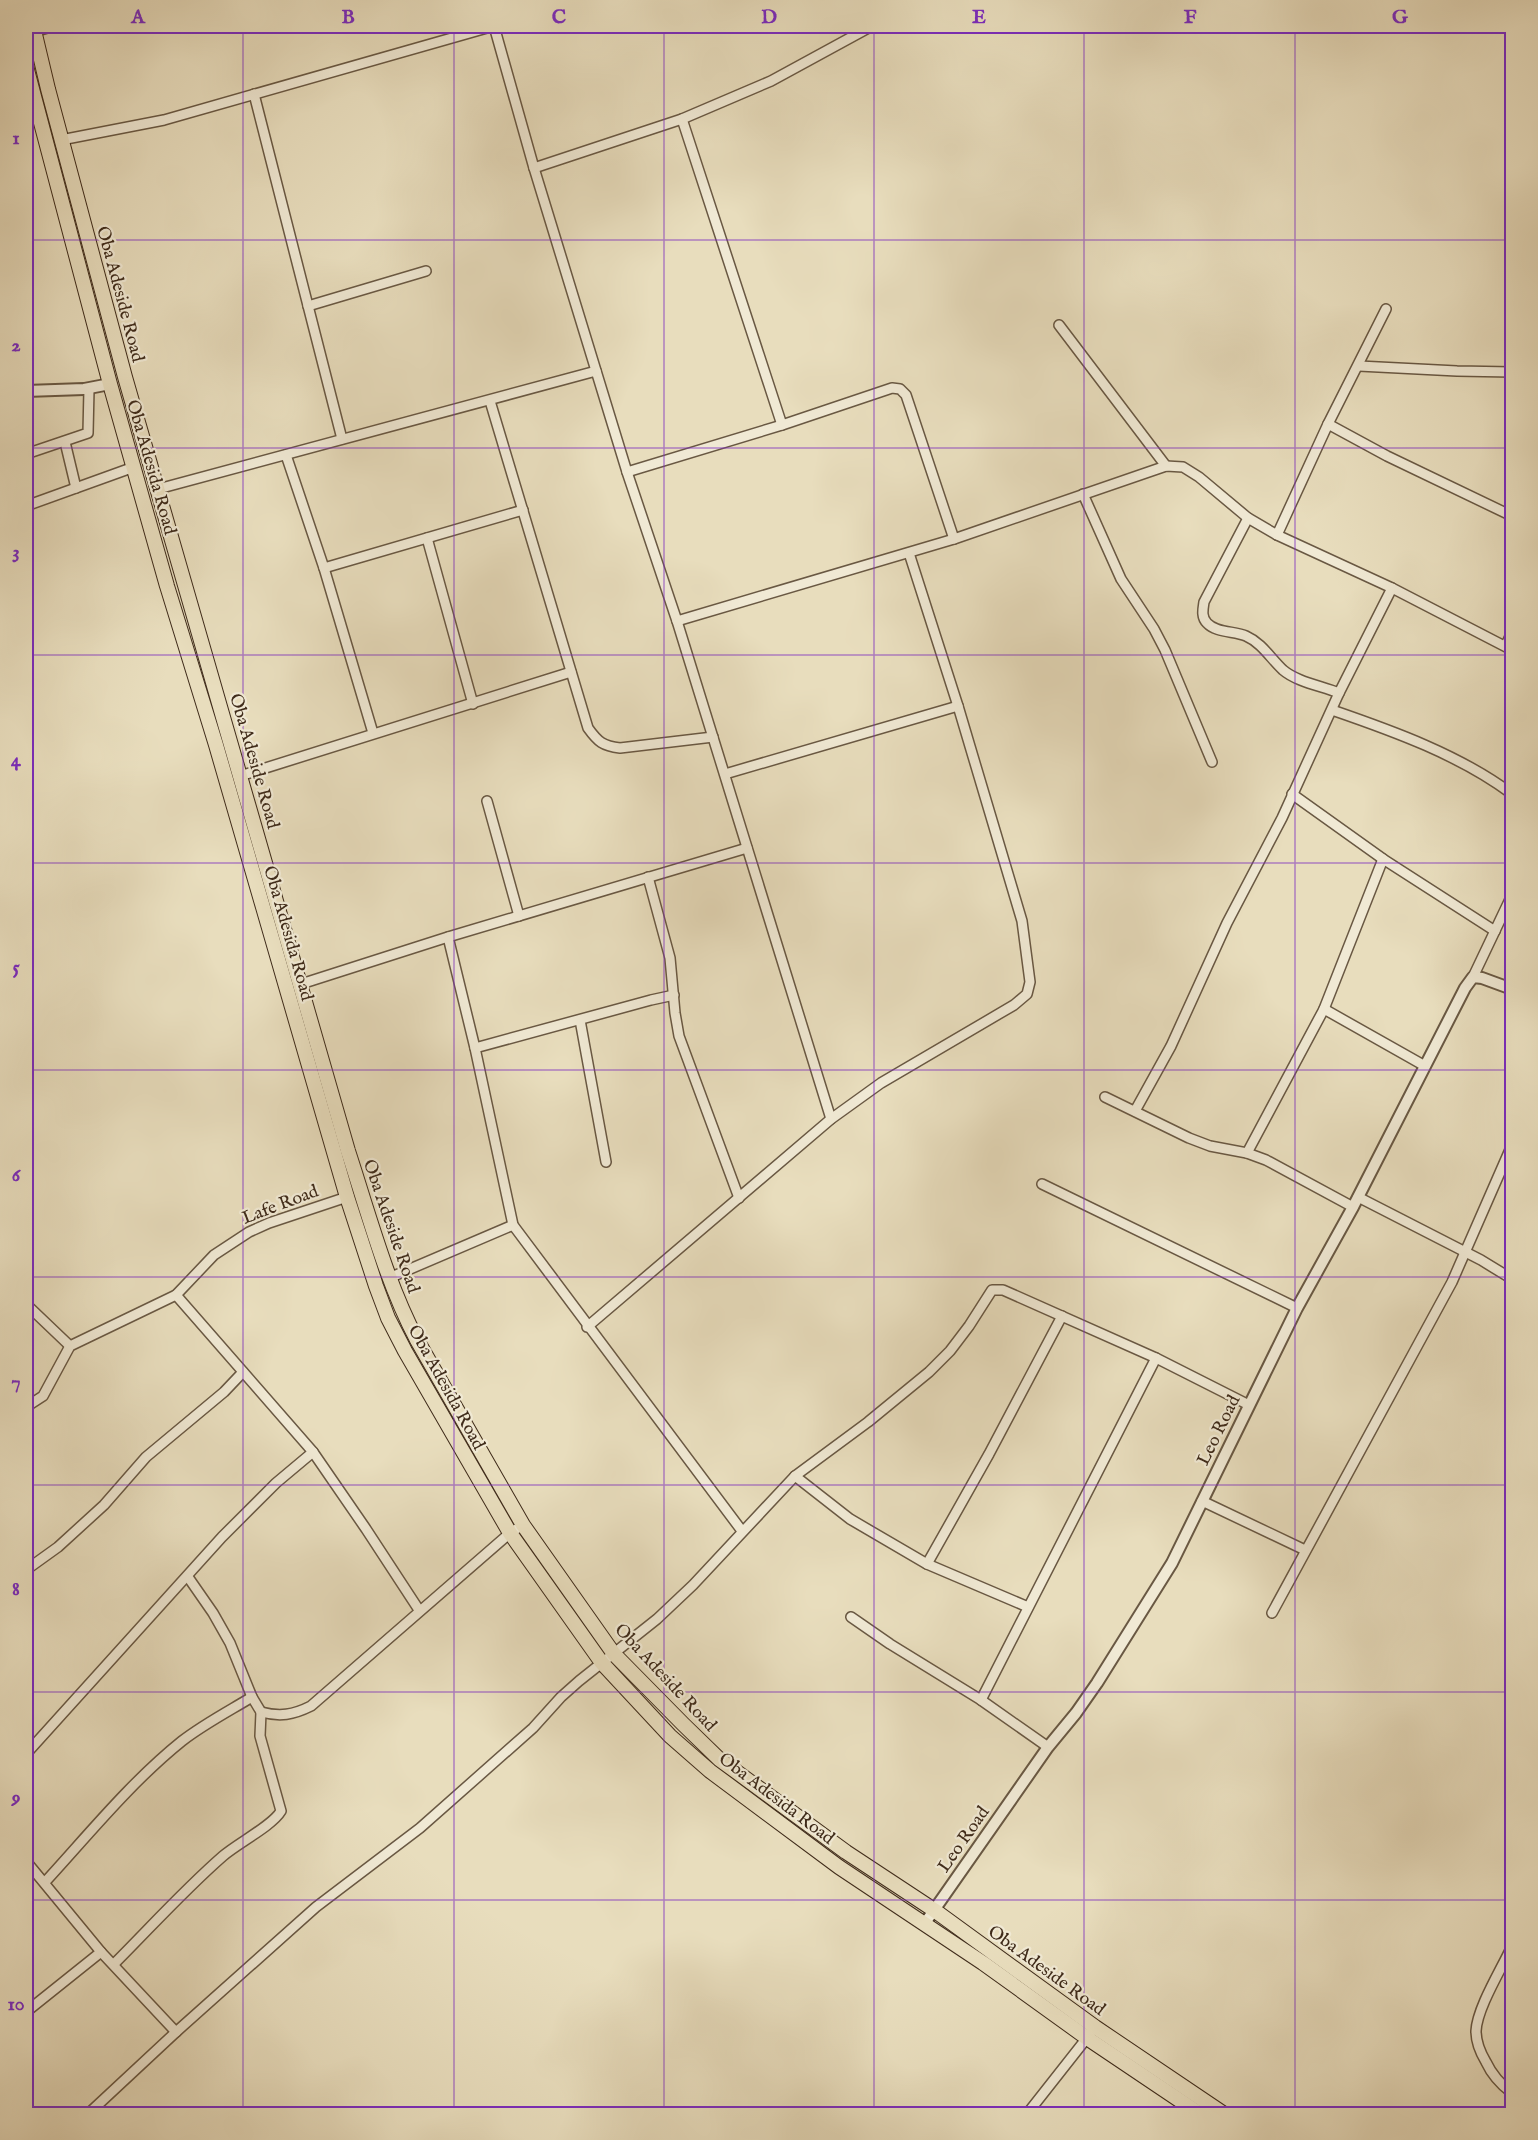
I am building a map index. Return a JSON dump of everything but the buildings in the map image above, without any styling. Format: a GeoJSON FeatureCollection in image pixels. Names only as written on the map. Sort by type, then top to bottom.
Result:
{"type":"FeatureCollection","features":[{"type":"Feature","properties":{"kind":"main road","name":"Oba Adeside Road"},"geometry":{"type":"LineString","coordinates":[[33,29],[107,312],[348,1151],[389,1278],[417,1340],[523,1525],[614,1654],[719,1759],[846,1852],[934,1910],[1091,2032],[1224,2115]]}},
{"type":"Feature","properties":{"kind":"main road","name":"Oba Adesida Road"},"geometry":{"type":"LineString","coordinates":[[26,66],[110,384],[167,586],[216,745],[346,1197],[388,1318],[510,1533],[602,1663],[670,1736],[710,1771],[839,1867],[1091,2032],[1200,2115]]}},
{"type":"Feature","properties":{"kind":"main road"},"geometry":{"type":"LineString","coordinates":[[216,745],[231,741]]}},
{"type":"Feature","properties":{"kind":"main road"},"geometry":{"type":"LineString","coordinates":[[294,1014],[309,1011]]}},
{"type":"Feature","properties":{"kind":"street"},"geometry":{"type":"LineString","coordinates":[[33,29],[54,26]]}},
{"type":"Feature","properties":{"kind":"street"},"geometry":{"type":"LineString","coordinates":[[61,140],[164,120],[494,26],[534,168],[627,472],[725,774],[831,1119]]}},
{"type":"Feature","properties":{"kind":"street"},"geometry":{"type":"LineString","coordinates":[[534,168],[682,119],[771,81],[872,26]]}},
{"type":"Feature","properties":{"kind":"street"},"geometry":{"type":"LineString","coordinates":[[254,94],[342,439]]}},
{"type":"Feature","properties":{"kind":"street"},"geometry":{"type":"LineString","coordinates":[[682,119],[782,425]]}},
{"type":"Feature","properties":{"kind":"street"},"geometry":{"type":"LineString","coordinates":[[308,306],[426,271]]}},
{"type":"Feature","properties":{"kind":"street"},"geometry":{"type":"LineString","coordinates":[[1277,536],[1328,424],[1386,309]]}},
{"type":"Feature","properties":{"kind":"street"},"geometry":{"type":"LineString","coordinates":[[1059,325],[1166,466]]}},
{"type":"Feature","properties":{"kind":"street"},"geometry":{"type":"LineString","coordinates":[[1359,366],[1512,372]]}},
{"type":"Feature","properties":{"kind":"street"},"geometry":{"type":"LineString","coordinates":[[158,489],[596,371]]}},
{"type":"Feature","properties":{"kind":"street"},"geometry":{"type":"LineString","coordinates":[[26,391],[89,388],[110,384]]}},
{"type":"Feature","properties":{"kind":"street"},"geometry":{"type":"LineString","coordinates":[[26,454],[88,433],[89,388]]}},
{"type":"Feature","properties":{"kind":"street"},"geometry":{"type":"LineString","coordinates":[[627,472],[782,425],[892,388],[900,389],[906,395],[954,539]]}},
{"type":"Feature","properties":{"kind":"street"},"geometry":{"type":"LineString","coordinates":[[490,400],[588,728],[597,741],[604,746],[620,748],[713,737]]}},
{"type":"Feature","properties":{"kind":"street"},"geometry":{"type":"LineString","coordinates":[[1328,424],[1387,456],[1512,516]]}},
{"type":"Feature","properties":{"kind":"street"},"geometry":{"type":"LineString","coordinates":[[64,442],[76,488]]}},
{"type":"Feature","properties":{"kind":"street"},"geometry":{"type":"LineString","coordinates":[[285,455],[324,568],[373,732]]}},
{"type":"Feature","properties":{"kind":"street"},"geometry":{"type":"LineString","coordinates":[[676,621],[954,539],[1166,466],[1183,467],[1199,477],[1248,518],[1277,536],[1392,588],[1509,648],[1512,632]]}},
{"type":"Feature","properties":{"kind":"street"},"geometry":{"type":"LineString","coordinates":[[26,504],[134,467]]}},
{"type":"Feature","properties":{"kind":"street"},"geometry":{"type":"LineString","coordinates":[[1083,494],[1121,579],[1165,650],[1212,762]]}},
{"type":"Feature","properties":{"kind":"street"},"geometry":{"type":"LineString","coordinates":[[324,568],[523,510]]}},
{"type":"Feature","properties":{"kind":"street"},"geometry":{"type":"LineString","coordinates":[[1248,518],[1204,602],[1202,613],[1204,621],[1211,627],[1245,636],[1256,642],[1284,671],[1292,676],[1339,693]]}},
{"type":"Feature","properties":{"kind":"street"},"geometry":{"type":"LineString","coordinates":[[427,538],[473,704]]}},
{"type":"Feature","properties":{"kind":"street"},"geometry":{"type":"LineString","coordinates":[[587,1327],[831,1119],[881,1083],[1014,1005],[1027,994],[1030,970],[1022,921],[958,706],[909,553]]}},
{"type":"Feature","properties":{"kind":"street"},"geometry":{"type":"LineString","coordinates":[[1135,1111],[1171,1046],[1227,923],[1392,588]]}},
{"type":"Feature","properties":{"kind":"street"},"geometry":{"type":"LineString","coordinates":[[240,776],[373,732],[473,704],[571,672]]}},
{"type":"Feature","properties":{"kind":"street"},"geometry":{"type":"LineString","coordinates":[[725,774],[958,706]]}},
{"type":"Feature","properties":{"kind":"street"},"geometry":{"type":"LineString","coordinates":[[1332,710],[1443,755],[1475,771],[1512,794]]}},
{"type":"Feature","properties":{"kind":"street"},"geometry":{"type":"LineString","coordinates":[[1292,795],[1383,859],[1494,931]]}},
{"type":"Feature","properties":{"kind":"street"},"geometry":{"type":"LineString","coordinates":[[487,801],[519,916]]}},
{"type":"Feature","properties":{"kind":"street"},"geometry":{"type":"LineString","coordinates":[[301,984],[448,937],[747,848]]}},
{"type":"Feature","properties":{"kind":"street"},"geometry":{"type":"LineString","coordinates":[[1248,1153],[1324,1008],[1383,859]]}},
{"type":"Feature","properties":{"kind":"street"},"geometry":{"type":"LineString","coordinates":[[648,877],[670,958],[675,1013],[687,1058],[739,1198]]}},
{"type":"Feature","properties":{"kind":"street"},"geometry":{"type":"LineString","coordinates":[[1512,895],[1473,977],[1491,980],[1512,989]]}},
{"type":"Feature","properties":{"kind":"street"},"geometry":{"type":"LineString","coordinates":[[448,937],[475,1048],[513,1226],[742,1531]]}},
{"type":"Feature","properties":{"kind":"street","name":"Leo Road"},"geometry":{"type":"LineString","coordinates":[[925,1923],[1048,1747],[1076,1713],[1172,1563],[1297,1308],[1355,1202],[1465,988],[1473,977]]}},
{"type":"Feature","properties":{"kind":"street"},"geometry":{"type":"LineString","coordinates":[[475,1048],[674,995]]}},
{"type":"Feature","properties":{"kind":"street"},"geometry":{"type":"LineString","coordinates":[[1324,1008],[1425,1066]]}},
{"type":"Feature","properties":{"kind":"street"},"geometry":{"type":"LineString","coordinates":[[580,1020],[606,1162]]}},
{"type":"Feature","properties":{"kind":"street"},"geometry":{"type":"LineString","coordinates":[[1105,1097],[1189,1138],[1210,1146],[1248,1153],[1266,1160],[1465,1253],[1512,1279]]}},
{"type":"Feature","properties":{"kind":"street"},"geometry":{"type":"LineString","coordinates":[[1272,1613],[1452,1282],[1512,1145]]}},
{"type":"Feature","properties":{"kind":"street"},"geometry":{"type":"LineString","coordinates":[[1042,1184],[1297,1308]]}},
{"type":"Feature","properties":{"kind":"street","name":"Lafe Road"},"geometry":{"type":"LineString","coordinates":[[176,1295],[214,1255],[249,1232],[346,1197]]}},
{"type":"Feature","properties":{"kind":"street"},"geometry":{"type":"LineString","coordinates":[[389,1278],[513,1226]]}},
{"type":"Feature","properties":{"kind":"street"},"geometry":{"type":"LineString","coordinates":[[88,2115],[176,2032],[316,1907],[420,1828],[533,1728],[561,1697],[679,1598],[795,1476],[868,1422],[929,1372],[950,1351],[992,1290],[1003,1290],[1156,1358],[1249,1405]]}},
{"type":"Feature","properties":{"kind":"street"},"geometry":{"type":"LineString","coordinates":[[26,1407],[43,1396],[70,1346],[176,1295],[313,1452],[419,1610]]}},
{"type":"Feature","properties":{"kind":"street"},"geometry":{"type":"LineString","coordinates":[[26,1304],[70,1346]]}},
{"type":"Feature","properties":{"kind":"street"},"geometry":{"type":"LineString","coordinates":[[927,1564],[1062,1316]]}},
{"type":"Feature","properties":{"kind":"street"},"geometry":{"type":"LineString","coordinates":[[981,1700],[1156,1358]]}},
{"type":"Feature","properties":{"kind":"street"},"geometry":{"type":"LineString","coordinates":[[26,1570],[58,1547],[104,1505],[146,1457],[224,1392],[243,1372]]}},
{"type":"Feature","properties":{"kind":"street"},"geometry":{"type":"LineString","coordinates":[[26,1754],[253,1505],[313,1452]]}},
{"type":"Feature","properties":{"kind":"street"},"geometry":{"type":"LineString","coordinates":[[795,1476],[850,1518],[927,1564],[1028,1607]]}},
{"type":"Feature","properties":{"kind":"street"},"geometry":{"type":"LineString","coordinates":[[1202,1501],[1305,1550]]}},
{"type":"Feature","properties":{"kind":"street"},"geometry":{"type":"LineString","coordinates":[[261,1713],[276,1716],[295,1714],[311,1706],[419,1610],[510,1533],[523,1525]]}},
{"type":"Feature","properties":{"kind":"street"},"geometry":{"type":"LineString","coordinates":[[114,1965],[205,1872],[232,1849],[276,1819],[281,1811],[260,1736],[261,1713],[219,1623],[188,1577]]}},
{"type":"Feature","properties":{"kind":"street"},"geometry":{"type":"LineString","coordinates":[[851,1617],[981,1700],[1048,1747]]}},
{"type":"Feature","properties":{"kind":"street"},"geometry":{"type":"LineString","coordinates":[[45,1882],[129,1791],[181,1742],[252,1697]]}},
{"type":"Feature","properties":{"kind":"street"},"geometry":{"type":"LineString","coordinates":[[26,1861],[101,1952],[176,2032]]}},
{"type":"Feature","properties":{"kind":"street"},"geometry":{"type":"LineString","coordinates":[[1512,1946],[1478,2019],[1476,2031],[1478,2046],[1491,2073],[1512,2093]]}},
{"type":"Feature","properties":{"kind":"street"},"geometry":{"type":"LineString","coordinates":[[26,2012],[101,1952]]}},
{"type":"Feature","properties":{"kind":"street"},"geometry":{"type":"LineString","coordinates":[[1027,2115],[1091,2032]]}},
{"type":"Feature","properties":{"kind":"street"},"geometry":{"type":"LineString","coordinates":[[542,2115],[556,2115]]}}]}
